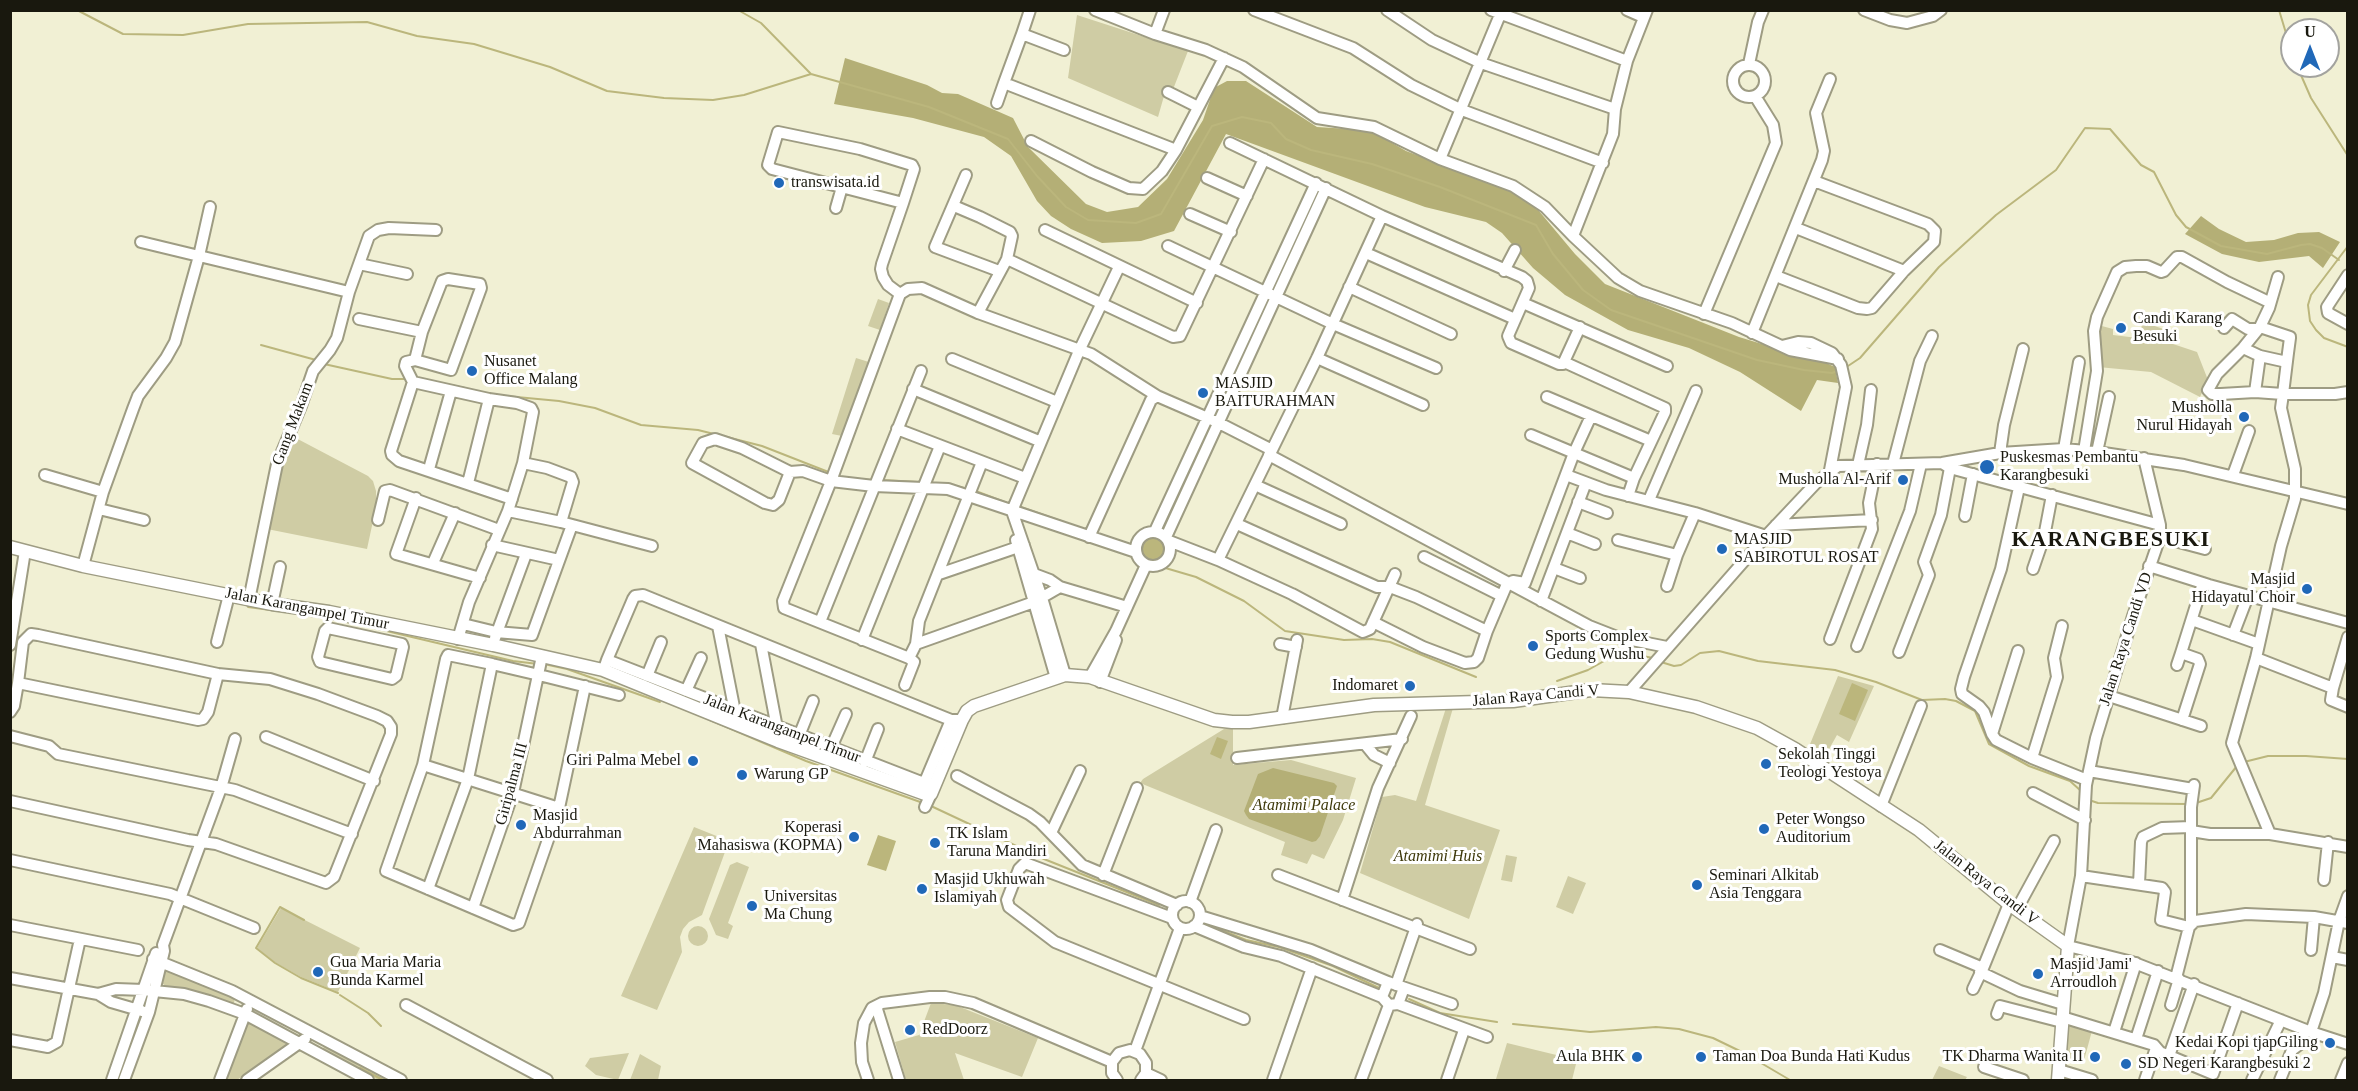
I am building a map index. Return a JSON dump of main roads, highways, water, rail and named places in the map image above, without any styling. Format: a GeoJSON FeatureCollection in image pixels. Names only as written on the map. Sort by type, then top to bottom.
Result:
{"type":"FeatureCollection","features":[{"type":"Feature","properties":{"kind":"waterway"},"geometry":{"type":"LineString","coordinates":[[77,10],[123,34],[183,35],[248,24],[367,22],[417,36],[474,44],[550,67],[607,91],[664,98],[713,100],[744,95],[811,74]]}},
{"type":"Feature","properties":{"kind":"waterway"},"geometry":{"type":"LineString","coordinates":[[738,10],[761,23],[811,74],[929,107],[1008,139],[1037,176],[1066,207],[1088,220],[1136,223],[1161,214],[1212,126],[1242,117],[1271,123],[1286,139],[1311,150],[1372,164],[1440,187],[1536,225],[1553,254],[1583,290],[1611,310],[1757,360],[1804,370],[1832,373],[1840,370]]}},
{"type":"Feature","properties":{"kind":"waterway"},"geometry":{"type":"LineString","coordinates":[[2279,10],[2281,18]]}},
{"type":"Feature","properties":{"kind":"waterway"},"geometry":{"type":"LineString","coordinates":[[2302,78],[2311,98],[2348,156]]}},
{"type":"Feature","properties":{"kind":"waterway"},"geometry":{"type":"LineString","coordinates":[[1845,368],[1860,358],[1939,267],[1996,215],[2056,170],[2085,128],[2110,129],[2141,165],[2154,172],[2176,215],[2186,227],[2221,246],[2267,254],[2310,244],[2322,248],[2339,260]]}},
{"type":"Feature","properties":{"kind":"waterway"},"geometry":{"type":"LineString","coordinates":[[2348,246],[2311,295],[2308,305],[2310,321],[2316,330],[2324,338],[2348,347]]}},
{"type":"Feature","properties":{"kind":"waterway"},"geometry":{"type":"LineString","coordinates":[[261,345],[316,360]]}},
{"type":"Feature","properties":{"kind":"waterway"},"geometry":{"type":"LineString","coordinates":[[324,364],[392,379],[406,379]]}},
{"type":"Feature","properties":{"kind":"waterway"},"geometry":{"type":"LineString","coordinates":[[421,379],[465,388]]}},
{"type":"Feature","properties":{"kind":"waterway"},"geometry":{"type":"LineString","coordinates":[[506,396],[559,401],[595,408],[641,425],[698,430],[718,435]]}},
{"type":"Feature","properties":{"kind":"waterway"},"geometry":{"type":"LineString","coordinates":[[723,436],[762,446],[831,473]]}},
{"type":"Feature","properties":{"kind":"waterway"},"geometry":{"type":"LineString","coordinates":[[854,479],[872,480]]}},
{"type":"Feature","properties":{"kind":"waterway"},"geometry":{"type":"LineString","coordinates":[[881,480],[920,482]]}},
{"type":"Feature","properties":{"kind":"waterway"},"geometry":{"type":"LineString","coordinates":[[956,486],[968,489]]}},
{"type":"Feature","properties":{"kind":"waterway"},"geometry":{"type":"LineString","coordinates":[[973,490],[1010,504]]}},
{"type":"Feature","properties":{"kind":"waterway"},"geometry":{"type":"LineString","coordinates":[[1018,506],[1064,522]]}},
{"type":"Feature","properties":{"kind":"waterway"},"geometry":{"type":"LineString","coordinates":[[1162,567],[1196,577],[1244,601],[1285,631],[1344,640],[1372,639],[1390,642],[1476,677]]}},
{"type":"Feature","properties":{"kind":"waterway"},"geometry":{"type":"LineString","coordinates":[[248,607],[278,611]]}},
{"type":"Feature","properties":{"kind":"waterway"},"geometry":{"type":"LineString","coordinates":[[343,621],[352,623]]}},
{"type":"Feature","properties":{"kind":"waterway"},"geometry":{"type":"LineString","coordinates":[[374,628],[513,661],[538,664]]}},
{"type":"Feature","properties":{"kind":"waterway"},"geometry":{"type":"LineString","coordinates":[[1661,662],[1674,666],[1681,665],[1700,653],[1719,651],[1758,661],[1835,670],[1876,682],[1922,700],[1956,701],[1975,711],[1989,744],[2029,766],[2070,781],[2081,791]]}},
{"type":"Feature","properties":{"kind":"waterway"},"geometry":{"type":"LineString","coordinates":[[1557,681],[1588,670],[1613,656],[1632,654],[1653,658]]}},
{"type":"Feature","properties":{"kind":"waterway"},"geometry":{"type":"LineString","coordinates":[[544,664],[567,669],[660,702]]}},
{"type":"Feature","properties":{"kind":"waterway"},"geometry":{"type":"LineString","coordinates":[[710,720],[806,761],[923,803]]}},
{"type":"Feature","properties":{"kind":"waterway"},"geometry":{"type":"LineString","coordinates":[[2244,762],[2268,756],[2348,759]]}},
{"type":"Feature","properties":{"kind":"waterway"},"geometry":{"type":"LineString","coordinates":[[2196,803],[2211,798],[2237,766]]}},
{"type":"Feature","properties":{"kind":"waterway"},"geometry":{"type":"LineString","coordinates":[[2089,800],[2098,803],[2187,804]]}},
{"type":"Feature","properties":{"kind":"waterway"},"geometry":{"type":"LineString","coordinates":[[931,806],[1044,859],[1159,905]]}},
{"type":"Feature","properties":{"kind":"waterway"},"geometry":{"type":"LineString","coordinates":[[304,920],[280,907],[256,948],[275,963],[301,978],[338,993]]}},
{"type":"Feature","properties":{"kind":"waterway"},"geometry":{"type":"LineString","coordinates":[[1204,923],[1246,940],[1279,947],[1333,966],[1379,988]]}},
{"type":"Feature","properties":{"kind":"waterway"},"geometry":{"type":"LineString","coordinates":[[340,995],[368,1013],[381,1026]]}},
{"type":"Feature","properties":{"kind":"waterway"},"geometry":{"type":"LineString","coordinates":[[1409,999],[1440,1013],[1497,1022]]}},
{"type":"Feature","properties":{"kind":"waterway"},"geometry":{"type":"LineString","coordinates":[[1513,1024],[1590,1032],[1656,1027],[1679,1029],[1713,1038],[1790,1080]]}},
{"type":"Feature","properties":{"kind":"waterway"},"geometry":{"type":"LineString","coordinates":[[360,1068],[383,1080]]}},
{"type":"Feature","properties":{"kind":"place","name":"transwisata.id"},"geometry":{"type":"Point","coordinates":[779,183]}},
{"type":"Feature","properties":{"kind":"place","name":"Candi Karang Besuki"},"geometry":{"type":"Point","coordinates":[2121,328]}},
{"type":"Feature","properties":{"kind":"place","name":"Nusanet Office Malang"},"geometry":{"type":"Point","coordinates":[472,371]}},
{"type":"Feature","properties":{"kind":"place","name":"MASJID BAITURAHMAN"},"geometry":{"type":"Point","coordinates":[1203,393]}},
{"type":"Feature","properties":{"kind":"place","name":"Musholla Nurul Hidayah"},"geometry":{"type":"Point","coordinates":[2244,417]}},
{"type":"Feature","properties":{"kind":"place","name":"Puskesmas Pembantu Karangbesuki"},"geometry":{"type":"Point","coordinates":[1987,467]}},
{"type":"Feature","properties":{"kind":"place","name":"Musholla Al-Arif"},"geometry":{"type":"Point","coordinates":[1903,480]}},
{"type":"Feature","properties":{"kind":"place","name":"MASJID SABIROTUL ROSAT"},"geometry":{"type":"Point","coordinates":[1722,549]}},
{"type":"Feature","properties":{"kind":"place","name":"Masjid Hidayatul Choir"},"geometry":{"type":"Point","coordinates":[2307,589]}},
{"type":"Feature","properties":{"kind":"place","name":"Sports Complex Gedung Wushu"},"geometry":{"type":"Point","coordinates":[1533,646]}},
{"type":"Feature","properties":{"kind":"place","name":"Indomaret"},"geometry":{"type":"Point","coordinates":[1410,686]}},
{"type":"Feature","properties":{"kind":"place","name":"Giri Palma Mebel"},"geometry":{"type":"Point","coordinates":[693,761]}},
{"type":"Feature","properties":{"kind":"place","name":"Sekolah Tinggi Teologi Yestoya"},"geometry":{"type":"Point","coordinates":[1766,764]}},
{"type":"Feature","properties":{"kind":"place","name":"Warung GP"},"geometry":{"type":"Point","coordinates":[742,775]}},
{"type":"Feature","properties":{"kind":"place","name":"Masjid Abdurrahman"},"geometry":{"type":"Point","coordinates":[521,825]}},
{"type":"Feature","properties":{"kind":"place","name":"Peter Wongso Auditorium"},"geometry":{"type":"Point","coordinates":[1764,829]}},
{"type":"Feature","properties":{"kind":"place","name":"Koperasi Mahasiswa (KOPMA)"},"geometry":{"type":"Point","coordinates":[854,837]}},
{"type":"Feature","properties":{"kind":"place","name":"TK Islam Taruna Mandiri"},"geometry":{"type":"Point","coordinates":[935,843]}},
{"type":"Feature","properties":{"kind":"place","name":"Seminari Alkitab Asia Tenggara"},"geometry":{"type":"Point","coordinates":[1697,885]}},
{"type":"Feature","properties":{"kind":"place","name":"Masjid Ukhuwah Islamiyah"},"geometry":{"type":"Point","coordinates":[922,889]}},
{"type":"Feature","properties":{"kind":"place","name":"Universitas Ma Chung"},"geometry":{"type":"Point","coordinates":[752,906]}},
{"type":"Feature","properties":{"kind":"place","name":"Gua Maria Maria Bunda Karmel"},"geometry":{"type":"Point","coordinates":[318,972]}},
{"type":"Feature","properties":{"kind":"place","name":"Masjid Jami' Arroudloh"},"geometry":{"type":"Point","coordinates":[2038,974]}},
{"type":"Feature","properties":{"kind":"place","name":"RedDoorz"},"geometry":{"type":"Point","coordinates":[910,1030]}},
{"type":"Feature","properties":{"kind":"place","name":"Kedai Kopi tjapGiling"},"geometry":{"type":"Point","coordinates":[2330,1043]}},
{"type":"Feature","properties":{"kind":"place","name":"Aula BHK"},"geometry":{"type":"Point","coordinates":[1637,1057]}},
{"type":"Feature","properties":{"kind":"place","name":"Taman Doa Bunda Hati Kudus"},"geometry":{"type":"Point","coordinates":[1701,1057]}},
{"type":"Feature","properties":{"kind":"place","name":"TK Dharma Wanita II"},"geometry":{"type":"Point","coordinates":[2095,1057]}},
{"type":"Feature","properties":{"kind":"place","name":"SD Negeri Karangbesuki 2"},"geometry":{"type":"Point","coordinates":[2126,1064]}},
{"type":"Feature","properties":{"kind":"district","name":"KARANGBESUKI"},"geometry":{"type":"Point","coordinates":[2111,540]}},
{"type":"Feature","properties":{"kind":"park label","name":"Atamimi Palace"},"geometry":{"type":"Point","coordinates":[1304,806]}},
{"type":"Feature","properties":{"kind":"park label","name":"Atamimi Huis"},"geometry":{"type":"Point","coordinates":[1438,857]}}]}
